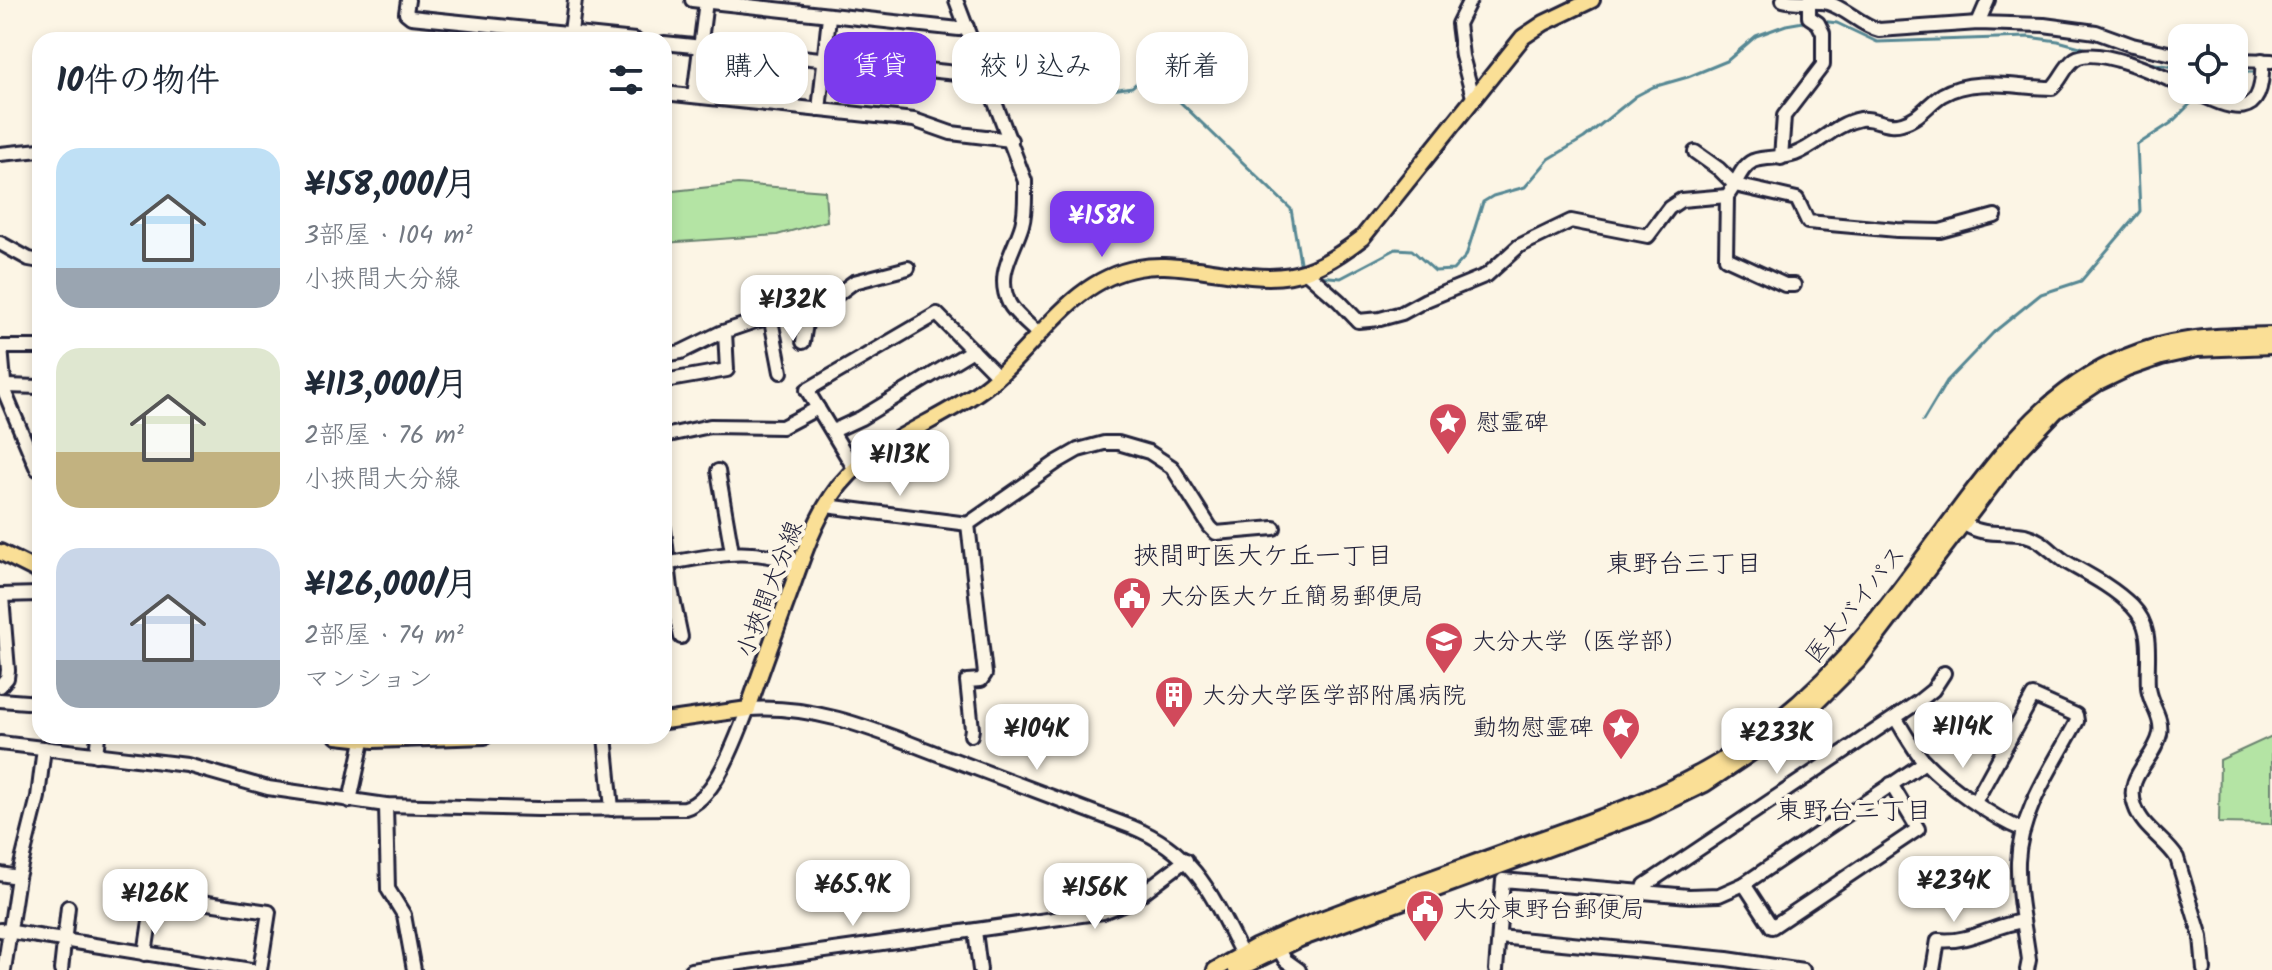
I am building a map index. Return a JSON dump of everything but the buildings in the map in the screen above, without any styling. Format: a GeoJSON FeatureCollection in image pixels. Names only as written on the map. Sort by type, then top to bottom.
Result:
{"type":"FeatureCollection","features":[{"type":"Feature","properties":{"kind":"main road","name":"小挾間大分線"},"geometry":{"type":"LineString","coordinates":[[748,709],[800,564],[826,506],[854,468],[966,400],[998,376],[1081,293],[1123,271],[1165,266],[1282,278],[1332,261],[1362,238],[1523,37],[1544,23],[1592,0]]}},
{"type":"Feature","properties":{"kind":"main road","name":"医大バイパス"},"geometry":{"type":"LineString","coordinates":[[1242,962],[1303,926],[1629,807],[1717,763],[1780,719],[1839,664],[2012,440],[2051,401],[2102,367],[2142,350],[2195,339],[2272,335]]}},
{"type":"Feature","properties":{"kind":"main road","name":"医大バイパス"},"geometry":{"type":"LineString","coordinates":[[1215,970],[1647,812],[1728,770],[1802,716],[1859,660],[2018,451],[2056,411],[2098,383],[2161,357],[2211,347],[2272,346]]}},
{"type":"Feature","properties":{"kind":"main road"},"geometry":{"type":"LineString","coordinates":[[0,552],[32,568]]}},
{"type":"Feature","properties":{"kind":"main road"},"geometry":{"type":"LineString","coordinates":[[672,720],[748,709]]}},
{"type":"Feature","properties":{"kind":"street"},"geometry":{"type":"LineString","coordinates":[[408,0],[406,13],[411,17],[541,32]]}},
{"type":"Feature","properties":{"kind":"street"},"geometry":{"type":"LineString","coordinates":[[571,32],[575,0]]}},
{"type":"Feature","properties":{"kind":"street"},"geometry":{"type":"LineString","coordinates":[[692,0],[744,3],[829,17],[959,29],[967,27]]}},
{"type":"Feature","properties":{"kind":"street"},"geometry":{"type":"LineString","coordinates":[[956,0],[969,32]]}},
{"type":"Feature","properties":{"kind":"street"},"geometry":{"type":"LineString","coordinates":[[1470,0],[1458,24],[1462,56],[1473,97]]}},
{"type":"Feature","properties":{"kind":"street"},"geometry":{"type":"LineString","coordinates":[[1783,0],[1832,4],[1868,27],[1879,30],[2023,23],[2096,32],[2168,54]]}},
{"type":"Feature","properties":{"kind":"street"},"geometry":{"type":"LineString","coordinates":[[1978,23],[1988,0]]}},
{"type":"Feature","properties":{"kind":"street"},"geometry":{"type":"LineString","coordinates":[[702,32],[706,1]]}},
{"type":"Feature","properties":{"kind":"street"},"geometry":{"type":"LineString","coordinates":[[1781,158],[1784,116],[1823,65],[1823,33],[1818,23],[1809,17],[1809,1]]}},
{"type":"Feature","properties":{"kind":"street"},"geometry":{"type":"LineString","coordinates":[[828,32],[829,17]]}},
{"type":"Feature","properties":{"kind":"street"},"geometry":{"type":"LineString","coordinates":[[483,32],[484,24]]}},
{"type":"Feature","properties":{"kind":"street"},"geometry":{"type":"LineString","coordinates":[[672,44],[696,47]]}},
{"type":"Feature","properties":{"kind":"street"},"geometry":{"type":"LineString","coordinates":[[1794,285],[1785,285],[1726,258],[1731,190],[1744,168],[1752,162],[1799,153],[1845,122],[1865,118],[1886,124],[1901,124],[1921,114],[1944,94],[1961,88],[1995,84],[2052,88],[2077,58],[2085,56],[2127,63],[2168,77]]}},
{"type":"Feature","properties":{"kind":"street"},"geometry":{"type":"LineString","coordinates":[[2221,104],[2243,108],[2256,100],[2261,92],[2267,61]]}},
{"type":"Feature","properties":{"kind":"street"},"geometry":{"type":"LineString","coordinates":[[819,110],[824,68]]}},
{"type":"Feature","properties":{"kind":"street"},"geometry":{"type":"LineString","coordinates":[[694,96],[696,80]]}},
{"type":"Feature","properties":{"kind":"street"},"geometry":{"type":"LineString","coordinates":[[672,94],[914,120],[951,133],[1011,140]]}},
{"type":"Feature","properties":{"kind":"street"},"geometry":{"type":"LineString","coordinates":[[997,104],[1025,181],[1026,203],[1022,225],[1004,268],[1004,289],[1011,306],[1039,335]]}},
{"type":"Feature","properties":{"kind":"street"},"geometry":{"type":"LineString","coordinates":[[0,154],[32,151]]}},
{"type":"Feature","properties":{"kind":"street"},"geometry":{"type":"LineString","coordinates":[[1695,152],[1719,169],[1731,190]]}},
{"type":"Feature","properties":{"kind":"street"},"geometry":{"type":"LineString","coordinates":[[1306,272],[1358,321],[1402,313],[1487,275],[1519,246],[1571,221],[1648,236],[1669,208],[1681,200],[1731,190],[1797,199],[1805,219],[1818,224],[1940,231],[1995,216]]}},
{"type":"Feature","properties":{"kind":"street"},"geometry":{"type":"LineString","coordinates":[[0,243],[32,260]]}},
{"type":"Feature","properties":{"kind":"street"},"geometry":{"type":"LineString","coordinates":[[672,354],[755,321],[786,315],[807,317],[854,282],[908,268]]}},
{"type":"Feature","properties":{"kind":"street"},"geometry":{"type":"LineString","coordinates":[[854,468],[807,390],[937,314],[998,376]]}},
{"type":"Feature","properties":{"kind":"street"},"geometry":{"type":"LineString","coordinates":[[803,342],[807,317]]}},
{"type":"Feature","properties":{"kind":"street"},"geometry":{"type":"LineString","coordinates":[[771,320],[781,372]]}},
{"type":"Feature","properties":{"kind":"street"},"geometry":{"type":"LineString","coordinates":[[672,380],[727,370],[725,332]]}},
{"type":"Feature","properties":{"kind":"street"},"geometry":{"type":"LineString","coordinates":[[32,347],[0,347],[5,386],[32,444]]}},
{"type":"Feature","properties":{"kind":"street"},"geometry":{"type":"LineString","coordinates":[[833,431],[861,418],[973,350]]}},
{"type":"Feature","properties":{"kind":"street"},"geometry":{"type":"LineString","coordinates":[[5,386],[32,387]]}},
{"type":"Feature","properties":{"kind":"street"},"geometry":{"type":"LineString","coordinates":[[672,434],[710,426],[782,427],[818,408]]}},
{"type":"Feature","properties":{"kind":"street"},"geometry":{"type":"LineString","coordinates":[[826,506],[968,524],[1078,450],[1104,443],[1118,443],[1149,452],[1172,467],[1216,533],[1274,528]]}},
{"type":"Feature","properties":{"kind":"street"},"geometry":{"type":"LineString","coordinates":[[718,471],[732,552]]}},
{"type":"Feature","properties":{"kind":"street"},"geometry":{"type":"LineString","coordinates":[[968,524],[985,674],[981,680],[967,681],[971,735]]}},
{"type":"Feature","properties":{"kind":"street"},"geometry":{"type":"LineString","coordinates":[[1966,525],[1984,533],[2027,536],[2039,541],[2105,585],[2133,607],[2142,620],[2149,641],[2148,689],[2157,710],[2160,732],[2134,781],[2135,807],[2177,858],[2201,937],[2204,970]]}},
{"type":"Feature","properties":{"kind":"street"},"geometry":{"type":"LineString","coordinates":[[672,562],[732,552],[754,553],[800,564]]}},
{"type":"Feature","properties":{"kind":"street"},"geometry":{"type":"LineString","coordinates":[[0,686],[7,678],[8,670],[1,596],[32,594]]}},
{"type":"Feature","properties":{"kind":"street"},"geometry":{"type":"LineString","coordinates":[[672,594],[681,637]]}},
{"type":"Feature","properties":{"kind":"street"},"geometry":{"type":"LineString","coordinates":[[1643,892],[1645,885],[1896,719],[1933,690],[1944,673]]}},
{"type":"Feature","properties":{"kind":"street"},"geometry":{"type":"LineString","coordinates":[[1975,802],[2033,696],[2076,715],[2077,721],[2023,830],[2018,863],[2029,960],[2027,970]]}},
{"type":"Feature","properties":{"kind":"street"},"geometry":{"type":"LineString","coordinates":[[0,700],[32,702]]}},
{"type":"Feature","properties":{"kind":"street"},"geometry":{"type":"LineString","coordinates":[[0,743],[187,765],[268,788],[386,805],[685,808],[693,806],[705,794],[719,774],[748,709],[804,710],[852,722],[1141,830],[1163,841],[1186,860],[1209,894],[1242,962]]}},
{"type":"Feature","properties":{"kind":"street"},"geometry":{"type":"LineString","coordinates":[[1896,719],[1925,762],[1993,815],[2023,830]]}},
{"type":"Feature","properties":{"kind":"street"},"geometry":{"type":"LineString","coordinates":[[96,755],[97,744]]}},
{"type":"Feature","properties":{"kind":"street"},"geometry":{"type":"LineString","coordinates":[[350,801],[362,744]]}},
{"type":"Feature","properties":{"kind":"street"},"geometry":{"type":"LineString","coordinates":[[606,744],[612,809]]}},
{"type":"Feature","properties":{"kind":"street"},"geometry":{"type":"LineString","coordinates":[[4,970],[5,930],[38,797],[44,748]]}},
{"type":"Feature","properties":{"kind":"street"},"geometry":{"type":"LineString","coordinates":[[1496,970],[1503,880],[1707,897],[1744,884],[1925,762]]}},
{"type":"Feature","properties":{"kind":"street"},"geometry":{"type":"LineString","coordinates":[[1744,884],[1772,927],[1918,829],[1891,784]]}},
{"type":"Feature","properties":{"kind":"street"},"geometry":{"type":"LineString","coordinates":[[386,805],[388,889],[404,915],[414,970]]}},
{"type":"Feature","properties":{"kind":"street"},"geometry":{"type":"LineString","coordinates":[[691,970],[737,966],[1111,910],[1133,900],[1186,860]]}},
{"type":"Feature","properties":{"kind":"street"},"geometry":{"type":"LineString","coordinates":[[0,874],[18,877]]}},
{"type":"Feature","properties":{"kind":"street"},"geometry":{"type":"LineString","coordinates":[[145,954],[153,901],[160,896],[269,912],[260,970]]}},
{"type":"Feature","properties":{"kind":"street"},"geometry":{"type":"LineString","coordinates":[[61,970],[68,907]]}},
{"type":"Feature","properties":{"kind":"street"},"geometry":{"type":"LineString","coordinates":[[1933,970],[1938,940],[1956,942],[2023,921]]}},
{"type":"Feature","properties":{"kind":"street"},"geometry":{"type":"LineString","coordinates":[[5,930],[251,970]]}},
{"type":"Feature","properties":{"kind":"street"},"geometry":{"type":"LineString","coordinates":[[975,931],[980,970]]}},
{"type":"Feature","properties":{"kind":"street"},"geometry":{"type":"LineString","coordinates":[[1499,937],[1727,959],[1803,970]]}},
{"type":"Feature","properties":{"kind":"street"},"geometry":{"type":"LineString","coordinates":[[1278,948],[1299,970]]}},
{"type":"Feature","properties":{"kind":"green space"},"geometry":{"type":"Polygon","coordinates":[[[738,184],[825,191],[827,221],[777,235],[672,242],[672,191],[738,184]]]}},
{"type":"Feature","properties":{"kind":"green space"},"geometry":{"type":"Polygon","coordinates":[[[2272,736],[2272,824],[2219,823],[2220,760],[2272,736]]]}},
{"type":"Feature","properties":{"kind":"waterway"},"geometry":{"type":"LineString","coordinates":[[1317,276],[1341,278],[1396,249],[1412,250],[1435,271],[1453,270],[1466,256],[1483,202],[1525,187],[1549,159],[1584,138],[1636,96],[1727,61],[1756,36],[1786,25],[1809,21]]}},
{"type":"Feature","properties":{"kind":"waterway"},"geometry":{"type":"LineString","coordinates":[[1821,21],[1837,23],[1877,42],[2028,37],[2095,51]]}},
{"type":"Feature","properties":{"kind":"waterway"},"geometry":{"type":"LineString","coordinates":[[2141,62],[2168,66]]}},
{"type":"Feature","properties":{"kind":"waterway"},"geometry":{"type":"LineString","coordinates":[[1120,89],[1132,87],[1149,72],[1291,209],[1300,262]]}},
{"type":"Feature","properties":{"kind":"waterway"},"geometry":{"type":"LineString","coordinates":[[2248,72],[2258,72]]}},
{"type":"Feature","properties":{"kind":"waterway"},"geometry":{"type":"LineString","coordinates":[[1923,421],[1947,381],[1994,332],[2041,294],[2081,281],[2137,215],[2140,211],[2137,145],[2171,123],[2190,104]]}},
{"type":"Feature","properties":{"kind":"place","name":"慰霊碑"},"geometry":{"type":"Point","coordinates":[1448,456]}},
{"type":"Feature","properties":{"kind":"place","name":"大分医大ケ丘簡易郵便局"},"geometry":{"type":"Point","coordinates":[1132,630]}},
{"type":"Feature","properties":{"kind":"place","name":"大分大学（医学部）"},"geometry":{"type":"Point","coordinates":[1444,675]}},
{"type":"Feature","properties":{"kind":"place","name":"大分大学医学部附属病院"},"geometry":{"type":"Point","coordinates":[1174,729]}},
{"type":"Feature","properties":{"kind":"place","name":"動物慰霊碑"},"geometry":{"type":"Point","coordinates":[1621,761]}},
{"type":"Feature","properties":{"kind":"place","name":"大分東野台郵便局"},"geometry":{"type":"Point","coordinates":[1425,943]}},
{"type":"Feature","properties":{"kind":"district","name":"挾間町医大ケ丘一丁目"},"geometry":{"type":"Point","coordinates":[1263,555]}},
{"type":"Feature","properties":{"kind":"district","name":"東野台三丁目"},"geometry":{"type":"Point","coordinates":[1684,563]}},
{"type":"Feature","properties":{"kind":"district","name":"東野台二丁目"},"geometry":{"type":"Point","coordinates":[1854,810]}}]}
